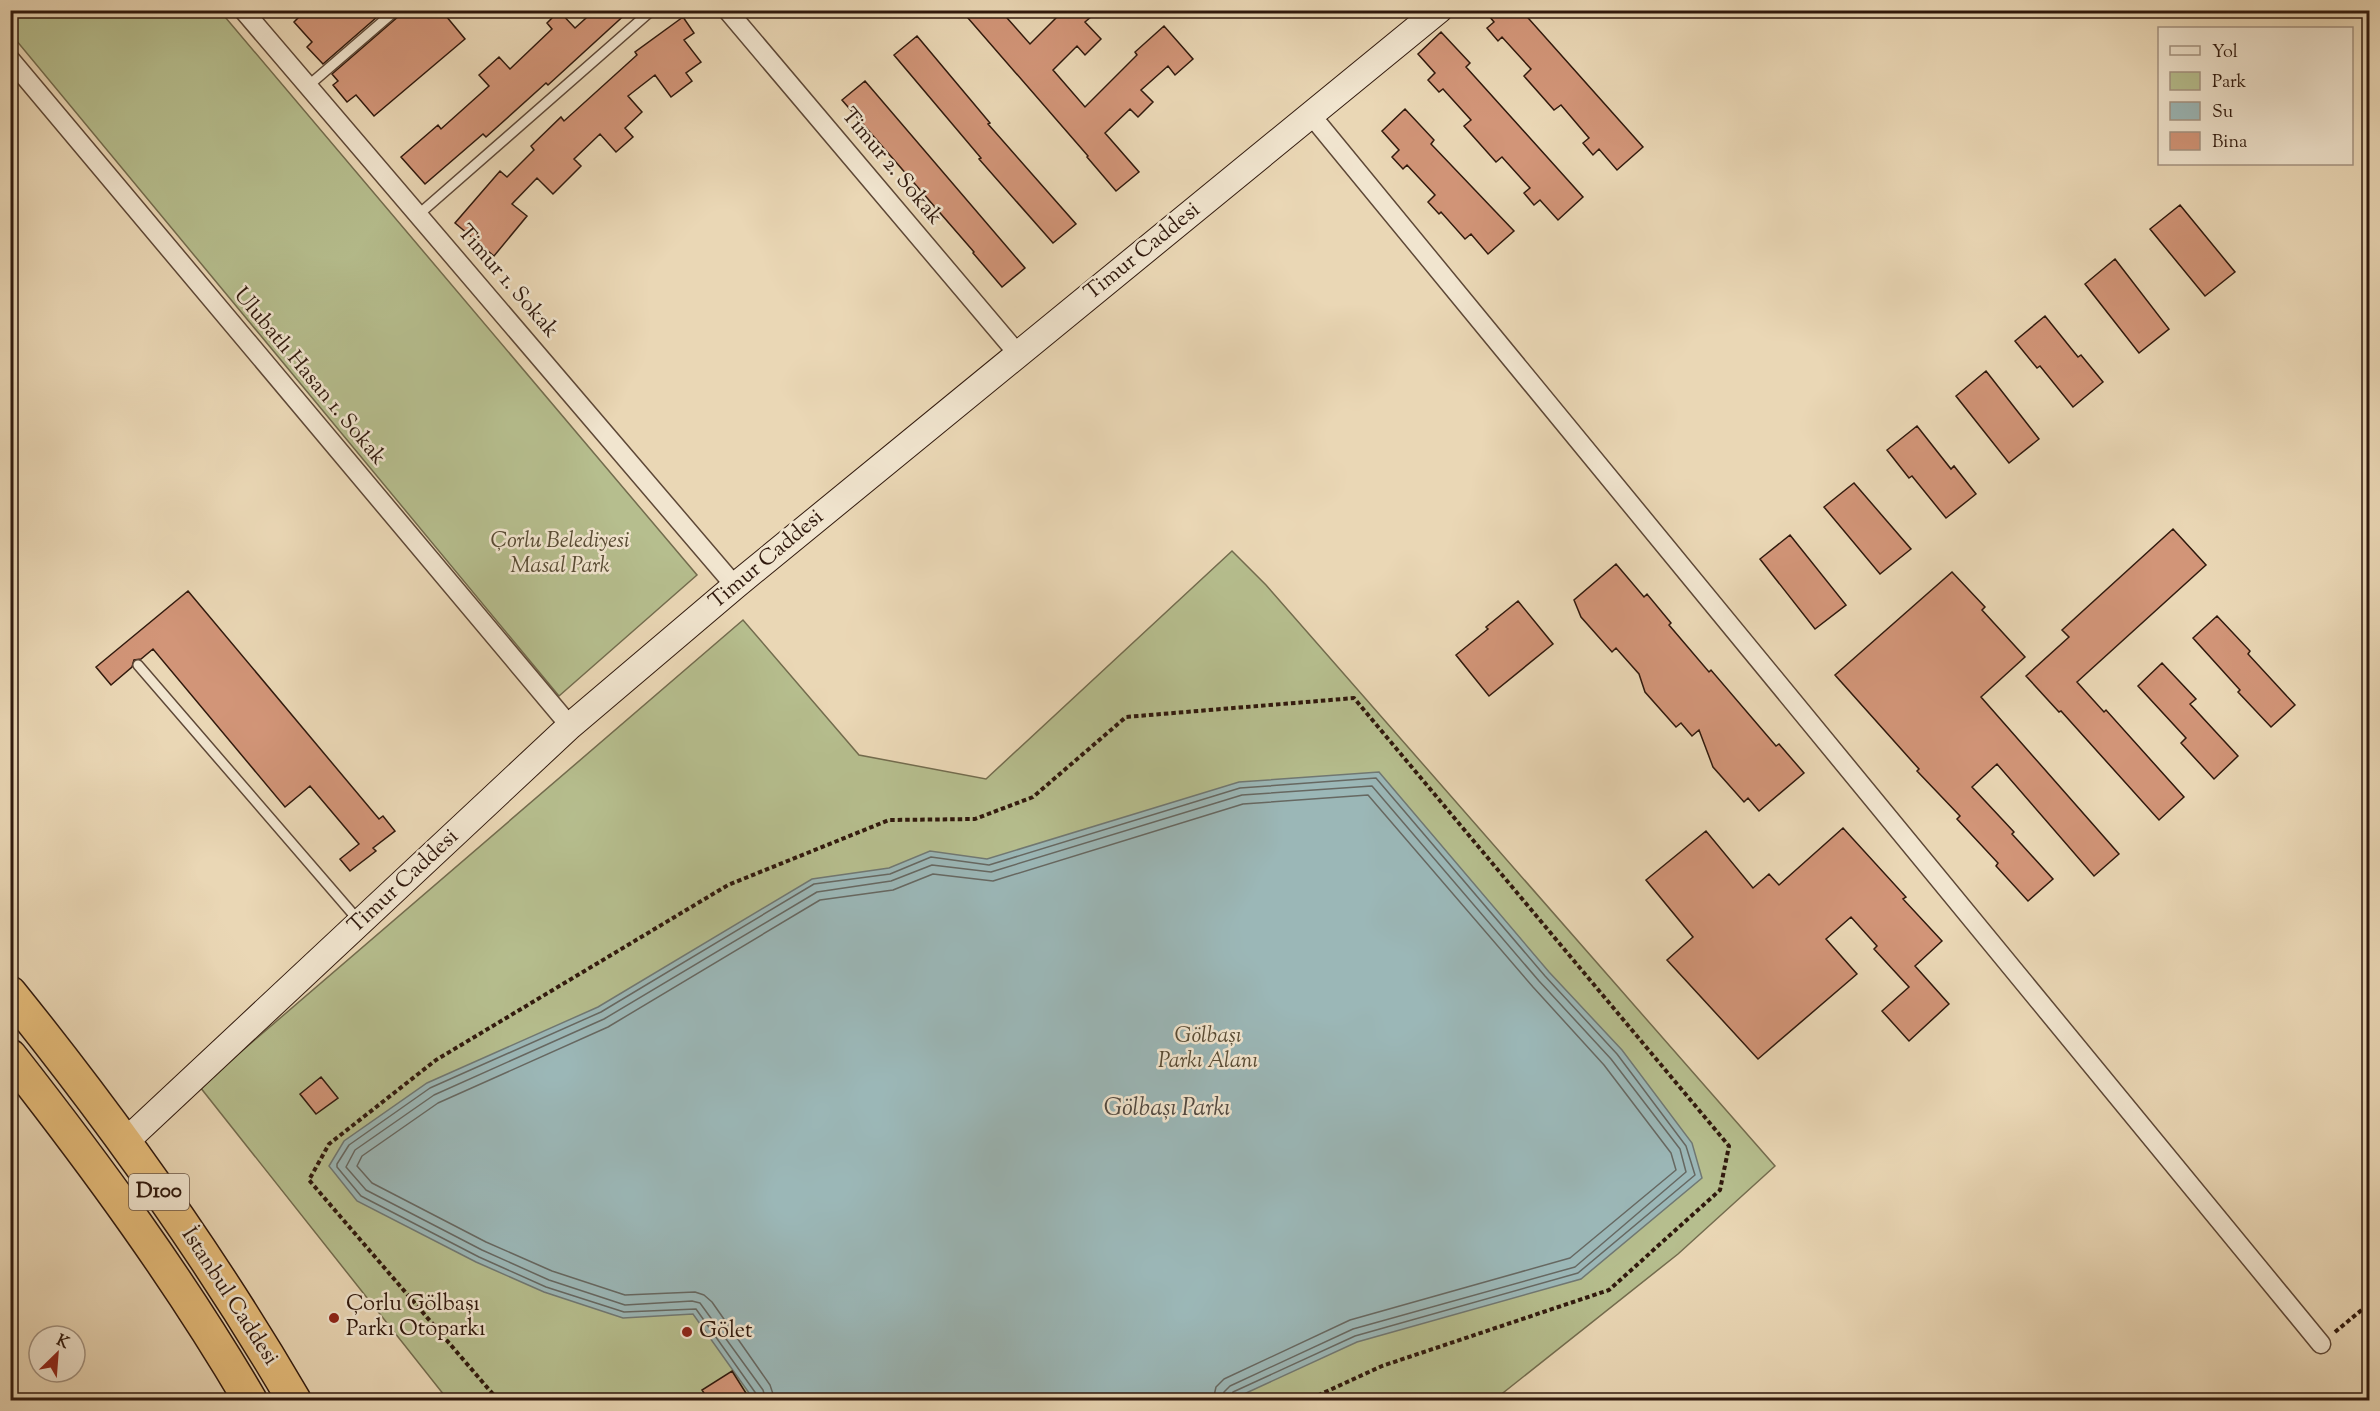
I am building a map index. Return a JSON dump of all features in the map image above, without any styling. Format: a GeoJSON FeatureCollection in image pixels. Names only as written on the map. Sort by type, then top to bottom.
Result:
{"type":"FeatureCollection","features":[{"type":"Feature","properties":{"kind":"highway","name":"İstanbul Caddesi"},"geometry":{"type":"LineString","coordinates":[[10,993],[125,1142],[195,1243],[263,1348],[294,1401]]}},
{"type":"Feature","properties":{"kind":"highway","name":"İstanbul Caddesi"},"geometry":{"type":"LineString","coordinates":[[10,1056],[90,1158],[159,1255],[250,1401]]}},
{"type":"Feature","properties":{"kind":"street","name":"Timur 1. Sokak"},"geometry":{"type":"LineString","coordinates":[[243,10],[735,586]]}},
{"type":"Feature","properties":{"kind":"street","name":"Timur 2. Sokak"},"geometry":{"type":"LineString","coordinates":[[727,10],[1018,354]]}},
{"type":"Feature","properties":{"kind":"street","name":"Timur Caddesi"},"geometry":{"type":"LineString","coordinates":[[125,1142],[570,726],[735,586],[1439,10]]}},
{"type":"Feature","properties":{"kind":"street","name":"Ulubatlı Hasan 1. Sokak"},"geometry":{"type":"LineString","coordinates":[[10,59],[570,726]]}},
{"type":"Feature","properties":{"kind":"street"},"geometry":{"type":"LineString","coordinates":[[1311,115],[2321,1344]]}},
{"type":"Feature","properties":{"kind":"lane"},"geometry":{"type":"LineString","coordinates":[[308,86],[396,10]]}},
{"type":"Feature","properties":{"kind":"lane"},"geometry":{"type":"LineString","coordinates":[[418,215],[652,10]]}},
{"type":"Feature","properties":{"kind":"lane"},"geometry":{"type":"LineString","coordinates":[[138,665],[360,923]]}},
{"type":"Feature","properties":{"kind":"path"},"geometry":{"type":"LineString","coordinates":[[498,1401],[309,1180],[329,1144],[436,1060],[728,885],[889,820],[975,819],[1033,797],[1126,717],[1354,698],[1729,1146],[1720,1190],[1609,1290],[1382,1366],[1308,1401]]}},
{"type":"Feature","properties":{"kind":"path"},"geometry":{"type":"LineString","coordinates":[[2321,1344],[2370,1303]]}},
{"type":"Feature","properties":{"kind":"green space","name":"Çorlu Belediyesi Masal Park"},"geometry":{"type":"Polygon","coordinates":[[[10,11],[220,11],[697,575],[559,696],[11,34],[10,11]]]}},
{"type":"Feature","properties":{"kind":"green space","name":"Gölbaşı Parkı"},"geometry":{"type":"Polygon","coordinates":[[[1232,551],[1266,585],[1775,1166],[1678,1254],[1494,1400],[448,1400],[200,1087],[743,620],[859,755],[986,779],[1232,551]]]}},
{"type":"Feature","properties":{"kind":"water","name":"Gölbaşı Parkı"},"geometry":{"type":"Polygon","coordinates":[[[1379,772],[1549,972],[1622,1050],[1692,1143],[1702,1178],[1581,1279],[1357,1342],[1231,1400],[754,1400],[693,1314],[623,1318],[544,1292],[476,1262],[357,1201],[329,1166],[344,1141],[427,1083],[598,1007],[812,879],[889,868],[930,851],[987,859],[1239,782],[1379,772]]]}},
{"type":"Feature","properties":{"kind":"building"},"geometry":{"type":"Polygon","coordinates":[[[306,10],[385,10],[323,64],[307,47],[312,42],[294,22],[306,10]]]}},
{"type":"Feature","properties":{"kind":"building"},"geometry":{"type":"Polygon","coordinates":[[[403,10],[441,10],[465,39],[374,116],[356,95],[347,102],[333,85],[338,81],[332,74],[403,10]]]}},
{"type":"Feature","properties":{"kind":"building"},"geometry":{"type":"Polygon","coordinates":[[[595,10],[630,10],[548,85],[546,83],[486,137],[483,134],[425,184],[401,157],[438,125],[441,129],[489,86],[479,75],[499,57],[510,69],[552,29],[547,23],[559,11],[575,28],[595,10]]]}},
{"type":"Feature","properties":{"kind":"building"},"geometry":{"type":"Polygon","coordinates":[[[961,10],[1000,10],[1030,44],[1064,10],[1099,10],[1085,22],[1101,39],[1085,55],[1077,46],[1053,70],[1085,107],[1137,55],[1135,52],[1164,26],[1193,59],[1175,75],[1168,66],[1141,90],[1153,102],[1138,117],[1130,109],[1105,133],[1139,172],[1116,191],[961,10]]]}},
{"type":"Feature","properties":{"kind":"building"},"geometry":{"type":"Polygon","coordinates":[[[1484,10],[1521,10],[1643,147],[1617,170],[1599,149],[1593,155],[1583,143],[1589,138],[1561,105],[1554,110],[1524,76],[1531,69],[1502,37],[1498,41],[1487,28],[1494,22],[1484,10]]]}},
{"type":"Feature","properties":{"kind":"building"},"geometry":{"type":"Polygon","coordinates":[[[683,17],[694,33],[684,40],[701,62],[686,73],[692,81],[671,97],[655,75],[628,96],[642,112],[625,128],[633,137],[616,152],[600,134],[574,159],[581,166],[553,194],[537,178],[512,204],[527,216],[494,256],[455,223],[500,171],[507,177],[534,150],[531,146],[561,117],[564,121],[637,55],[635,52],[683,17]]]}},
{"type":"Feature","properties":{"kind":"building"},"geometry":{"type":"Polygon","coordinates":[[[1441,32],[1470,63],[1466,67],[1583,197],[1558,220],[1540,200],[1534,205],[1524,193],[1530,188],[1502,157],[1496,162],[1464,126],[1471,120],[1443,89],[1439,92],[1428,80],[1435,73],[1418,54],[1441,32]]]}},
{"type":"Feature","properties":{"kind":"building"},"geometry":{"type":"Polygon","coordinates":[[[917,36],[990,123],[988,124],[1076,224],[1053,243],[979,159],[981,158],[894,55],[917,36]]]}},
{"type":"Feature","properties":{"kind":"building"},"geometry":{"type":"Polygon","coordinates":[[[865,81],[1025,268],[1002,287],[842,100],[865,81]]]}},
{"type":"Feature","properties":{"kind":"building"},"geometry":{"type":"Polygon","coordinates":[[[1405,109],[1434,140],[1431,144],[1514,231],[1488,254],[1471,234],[1465,239],[1441,212],[1439,214],[1428,202],[1435,195],[1407,165],[1403,169],[1392,157],[1399,150],[1382,131],[1405,109]]]}},
{"type":"Feature","properties":{"kind":"building"},"geometry":{"type":"Polygon","coordinates":[[[2180,205],[2235,272],[2205,296],[2150,229],[2180,205]]]}},
{"type":"Feature","properties":{"kind":"building"},"geometry":{"type":"Polygon","coordinates":[[[2115,259],[2169,329],[2139,353],[2085,284],[2115,259]]]}},
{"type":"Feature","properties":{"kind":"building"},"geometry":{"type":"Polygon","coordinates":[[[2045,316],[2078,357],[2081,355],[2103,382],[2073,407],[2040,366],[2037,368],[2015,341],[2045,316]]]}},
{"type":"Feature","properties":{"kind":"building"},"geometry":{"type":"Polygon","coordinates":[[[1986,371],[2039,439],[2009,463],[1956,396],[1986,371]]]}},
{"type":"Feature","properties":{"kind":"building"},"geometry":{"type":"Polygon","coordinates":[[[1917,426],[1951,469],[1954,466],[1976,494],[1946,518],[1912,476],[1909,478],[1887,450],[1917,426]]]}},
{"type":"Feature","properties":{"kind":"building"},"geometry":{"type":"Polygon","coordinates":[[[1854,483],[1911,549],[1880,574],[1824,507],[1854,483]]]}},
{"type":"Feature","properties":{"kind":"building"},"geometry":{"type":"Polygon","coordinates":[[[2173,529],[2206,565],[2077,682],[2104,712],[2106,710],[2184,797],[2159,820],[2061,711],[2059,712],[2026,676],[2069,637],[2062,630],[2173,529]]]}},
{"type":"Feature","properties":{"kind":"building"},"geometry":{"type":"Polygon","coordinates":[[[1790,535],[1846,605],[1815,629],[1760,559],[1790,535]]]}},
{"type":"Feature","properties":{"kind":"building"},"geometry":{"type":"Polygon","coordinates":[[[1616,564],[1644,597],[1647,594],[1671,623],[1669,625],[1709,672],[1711,670],[1776,746],[1779,744],[1804,773],[1759,811],[1748,798],[1744,802],[1713,767],[1699,730],[1692,736],[1681,723],[1676,727],[1645,692],[1639,674],[1616,648],[1612,652],[1581,617],[1574,600],[1616,564]]]}},
{"type":"Feature","properties":{"kind":"building"},"geometry":{"type":"Polygon","coordinates":[[[1952,572],[1985,607],[1982,610],[2025,657],[1981,697],[2119,854],[2094,876],[1997,764],[1972,787],[2053,879],[2028,901],[1996,866],[1998,863],[1957,819],[1960,816],[1917,771],[1919,769],[1835,675],[1952,572]]]}},
{"type":"Feature","properties":{"kind":"building"},"geometry":{"type":"Polygon","coordinates":[[[188,591],[379,819],[383,816],[395,831],[373,848],[376,851],[350,871],[340,859],[359,844],[310,786],[285,807],[153,649],[141,659],[134,660],[132,667],[111,685],[96,667],[188,591]]]}},
{"type":"Feature","properties":{"kind":"building"},"geometry":{"type":"Polygon","coordinates":[[[1518,601],[1553,644],[1489,696],[1456,655],[1518,601]]]}},
{"type":"Feature","properties":{"kind":"building"},"geometry":{"type":"Polygon","coordinates":[[[2217,616],[2295,705],[2271,727],[2193,638],[2217,616]]]}},
{"type":"Feature","properties":{"kind":"building"},"geometry":{"type":"Polygon","coordinates":[[[2162,663],[2196,699],[2190,704],[2238,756],[2214,779],[2181,743],[2186,738],[2138,686],[2162,663]]]}},
{"type":"Feature","properties":{"kind":"building"},"geometry":{"type":"Polygon","coordinates":[[[1843,828],[1906,897],[1903,899],[1942,941],[1915,966],[1949,1004],[1909,1041],[1882,1011],[1909,987],[1874,949],[1877,946],[1851,917],[1826,939],[1857,974],[1758,1059],[1667,960],[1693,937],[1646,880],[1706,831],[1753,888],[1769,874],[1779,885],[1843,828]]]}},
{"type":"Feature","properties":{"kind":"building"},"geometry":{"type":"Polygon","coordinates":[[[321,1077],[338,1098],[316,1114],[300,1094],[321,1077]]]}},
{"type":"Feature","properties":{"kind":"building"},"geometry":{"type":"Polygon","coordinates":[[[732,1371],[751,1401],[709,1401],[702,1390],[732,1371]]]}},
{"type":"Feature","properties":{"kind":"place","name":"Çorlu Gölbaşı Parkı Otoparkı"},"geometry":{"type":"Point","coordinates":[334,1318]}},
{"type":"Feature","properties":{"kind":"place","name":"Gölet"},"geometry":{"type":"Point","coordinates":[687,1332]}},
{"type":"Feature","properties":{"kind":"park label","name":"Gölbaşı Parkı Alanı"},"geometry":{"type":"Point","coordinates":[1208,1050]}}]}
